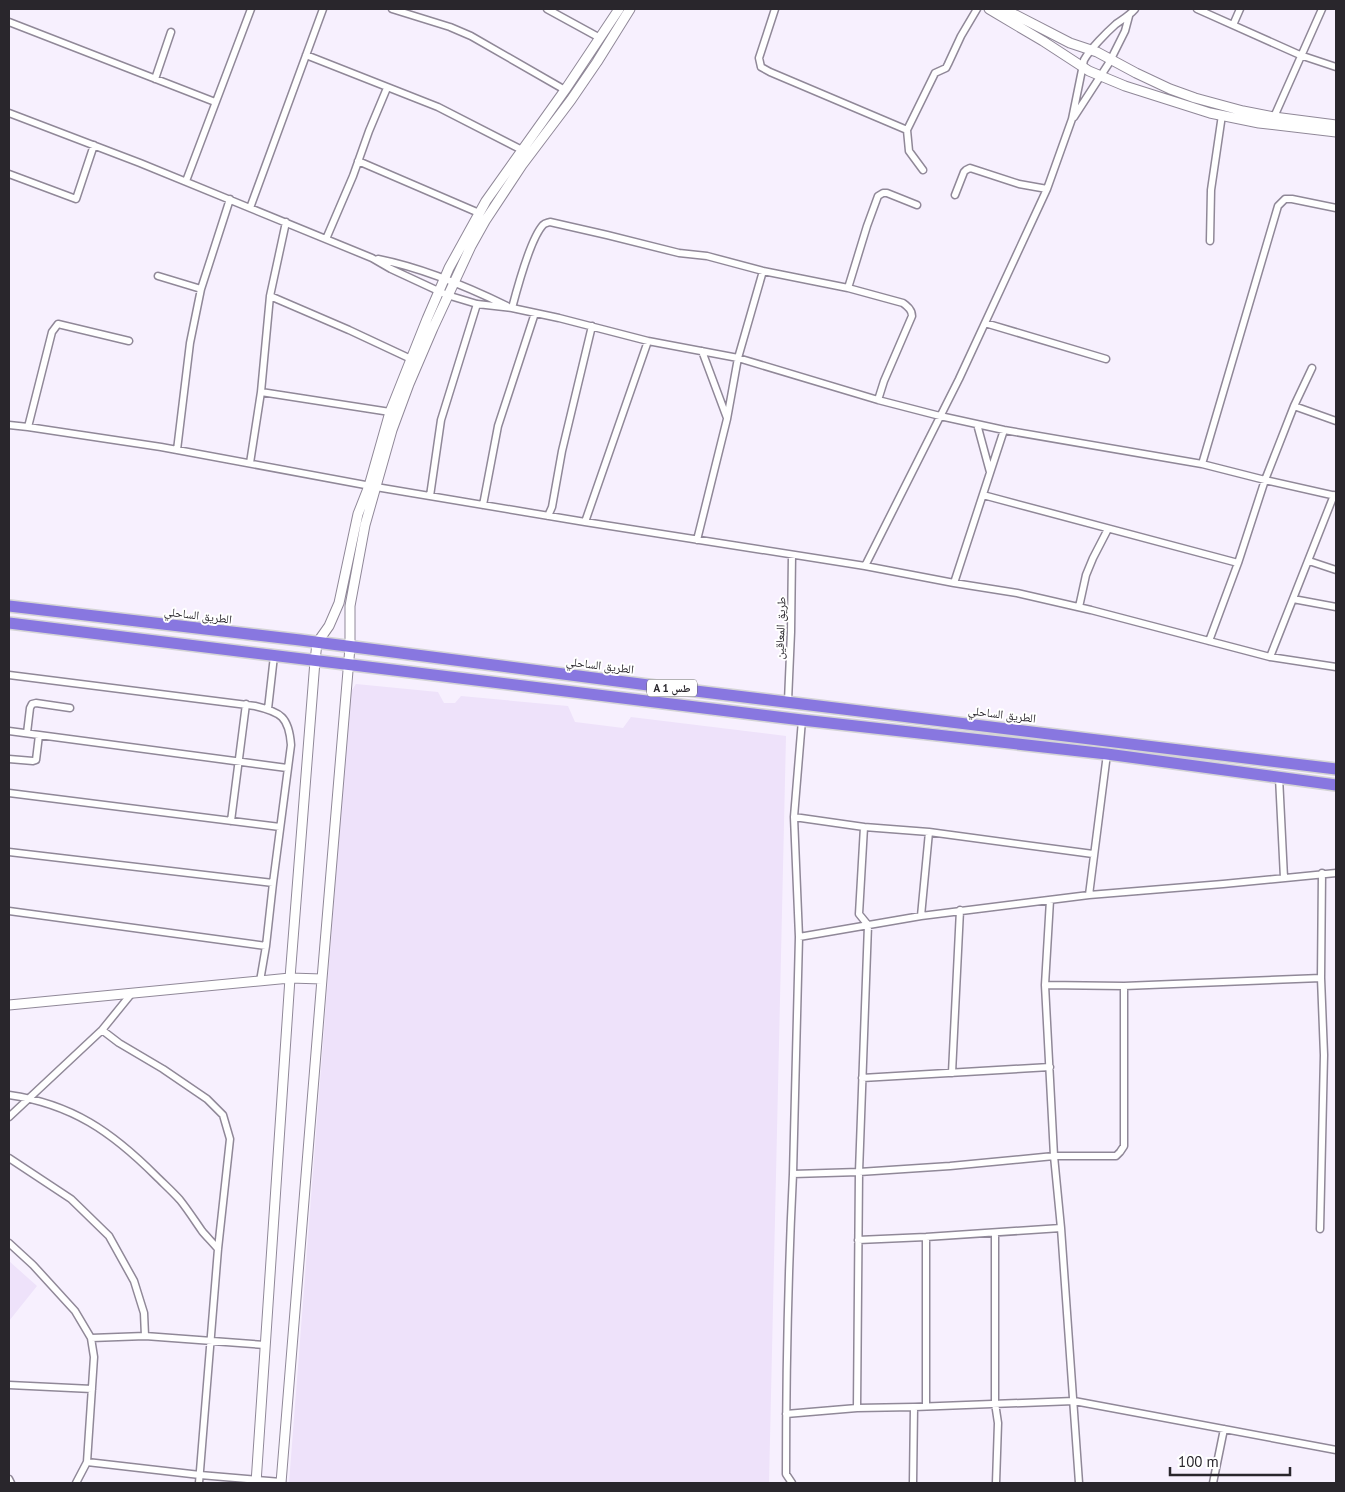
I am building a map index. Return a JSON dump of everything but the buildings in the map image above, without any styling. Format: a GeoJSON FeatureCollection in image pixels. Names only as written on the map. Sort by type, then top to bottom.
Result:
{"type":"FeatureCollection","features":[{"type":"Feature","properties":{"kind":"highway","name":"الطريق الساحلي"},"geometry":{"type":"LineString","coordinates":[[9,606],[1336,769]]}},
{"type":"Feature","properties":{"kind":"highway","name":"A 1 طس"},"geometry":{"type":"LineString","coordinates":[[9,623],[802,720],[1107,754],[1336,785]]}},
{"type":"Feature","properties":{"kind":"street"},"geometry":{"type":"LineString","coordinates":[[186,181],[251,9]]}},
{"type":"Feature","properties":{"kind":"street"},"geometry":{"type":"LineString","coordinates":[[250,208],[323,9]]}},
{"type":"Feature","properties":{"kind":"street"},"geometry":{"type":"LineString","coordinates":[[392,9],[450,27],[471,36],[565,90]]}},
{"type":"Feature","properties":{"kind":"street"},"geometry":{"type":"LineString","coordinates":[[547,9],[600,38]]}},
{"type":"Feature","properties":{"kind":"street"},"geometry":{"type":"LineString","coordinates":[[256,1481],[290,978],[314,661],[317,643],[329,626],[339,603],[358,514],[372,486],[443,293],[444,278],[479,213],[619,9]]}},
{"type":"Feature","properties":{"kind":"street"},"geometry":{"type":"LineString","coordinates":[[87,1462],[256,1481],[281,1482],[350,647],[350,606],[372,486],[390,412],[411,359],[443,293],[453,282],[485,221],[522,165],[597,62],[630,9]]}},
{"type":"Feature","properties":{"kind":"street"},"geometry":{"type":"LineString","coordinates":[[775,9],[760,58],[761,67],[907,130]]}},
{"type":"Feature","properties":{"kind":"street"},"geometry":{"type":"LineString","coordinates":[[923,170],[909,151],[907,130],[935,74],[946,68],[961,36],[977,9]]}},
{"type":"Feature","properties":{"kind":"street"},"geometry":{"type":"LineString","coordinates":[[989,9],[1100,76],[1159,98],[1259,123],[1336,132]]}},
{"type":"Feature","properties":{"kind":"street"},"geometry":{"type":"LineString","coordinates":[[865,566],[940,416],[1047,190],[1072,119],[1082,66],[1086,56],[1117,24],[1129,16],[1135,9]]}},
{"type":"Feature","properties":{"kind":"street"},"geometry":{"type":"LineString","coordinates":[[1197,9],[1300,55],[1336,68]]}},
{"type":"Feature","properties":{"kind":"street"},"geometry":{"type":"LineString","coordinates":[[1233,25],[1240,9]]}},
{"type":"Feature","properties":{"kind":"street"},"geometry":{"type":"LineString","coordinates":[[1274,117],[1322,9]]}},
{"type":"Feature","properties":{"kind":"street"},"geometry":{"type":"LineString","coordinates":[[1007,10],[1070,43],[1092,50],[1170,89],[1243,111],[1274,117],[1336,124]]}},
{"type":"Feature","properties":{"kind":"street"},"geometry":{"type":"LineString","coordinates":[[1072,119],[1110,60],[1125,31],[1129,16]]}},
{"type":"Feature","properties":{"kind":"street"},"geometry":{"type":"LineString","coordinates":[[9,22],[215,102]]}},
{"type":"Feature","properties":{"kind":"street"},"geometry":{"type":"LineString","coordinates":[[156,79],[171,32]]}},
{"type":"Feature","properties":{"kind":"street"},"geometry":{"type":"LineString","coordinates":[[306,55],[438,107],[522,150]]}},
{"type":"Feature","properties":{"kind":"street"},"geometry":{"type":"LineString","coordinates":[[326,239],[387,88]]}},
{"type":"Feature","properties":{"kind":"street"},"geometry":{"type":"LineString","coordinates":[[9,113],[186,181],[286,222],[372,258],[390,269],[443,293],[478,304],[510,307]]}},
{"type":"Feature","properties":{"kind":"street"},"geometry":{"type":"LineString","coordinates":[[1210,241],[1210,190],[1222,115]]}},
{"type":"Feature","properties":{"kind":"street"},"geometry":{"type":"LineString","coordinates":[[9,174],[76,199],[94,146]]}},
{"type":"Feature","properties":{"kind":"street"},"geometry":{"type":"LineString","coordinates":[[358,161],[479,213]]}},
{"type":"Feature","properties":{"kind":"street"},"geometry":{"type":"LineString","coordinates":[[954,195],[964,172],[970,168],[1019,184],[1047,190]]}},
{"type":"Feature","properties":{"kind":"street"},"geometry":{"type":"LineString","coordinates":[[848,288],[878,196],[887,193],[917,205]]}},
{"type":"Feature","properties":{"kind":"street"},"geometry":{"type":"LineString","coordinates":[[177,450],[190,343],[201,290],[230,199]]}},
{"type":"Feature","properties":{"kind":"street"},"geometry":{"type":"LineString","coordinates":[[1202,464],[1278,206],[1285,199],[1292,199],[1336,208]]}},
{"type":"Feature","properties":{"kind":"street"},"geometry":{"type":"LineString","coordinates":[[250,463],[261,392],[270,296],[286,222]]}},
{"type":"Feature","properties":{"kind":"street"},"geometry":{"type":"LineString","coordinates":[[510,307],[536,238],[542,226],[550,222],[599,232],[679,253],[707,256],[763,271],[848,288],[903,303],[910,308],[912,313],[878,400]]}},
{"type":"Feature","properties":{"kind":"street"},"geometry":{"type":"LineString","coordinates":[[372,258],[444,278],[510,307],[648,341],[738,358],[878,400],[940,416],[1004,430],[1202,464],[1335,495],[1270,657]]}},
{"type":"Feature","properties":{"kind":"street"},"geometry":{"type":"LineString","coordinates":[[697,540],[727,419],[738,358],[763,271]]}},
{"type":"Feature","properties":{"kind":"street"},"geometry":{"type":"LineString","coordinates":[[158,276],[201,290]]}},
{"type":"Feature","properties":{"kind":"street"},"geometry":{"type":"LineString","coordinates":[[270,296],[411,359]]}},
{"type":"Feature","properties":{"kind":"street"},"geometry":{"type":"LineString","coordinates":[[430,496],[441,420],[478,304]]}},
{"type":"Feature","properties":{"kind":"street"},"geometry":{"type":"LineString","coordinates":[[483,505],[498,426],[535,313]]}},
{"type":"Feature","properties":{"kind":"street"},"geometry":{"type":"LineString","coordinates":[[985,323],[1106,359]]}},
{"type":"Feature","properties":{"kind":"street"},"geometry":{"type":"LineString","coordinates":[[28,427],[52,332],[58,324],[129,341]]}},
{"type":"Feature","properties":{"kind":"street"},"geometry":{"type":"LineString","coordinates":[[548,516],[552,507],[566,434],[592,326]]}},
{"type":"Feature","properties":{"kind":"street"},"geometry":{"type":"LineString","coordinates":[[585,522],[648,341]]}},
{"type":"Feature","properties":{"kind":"street"},"geometry":{"type":"LineString","coordinates":[[702,351],[727,419]]}},
{"type":"Feature","properties":{"kind":"street"},"geometry":{"type":"LineString","coordinates":[[1209,641],[1238,563],[1265,480],[1294,406],[1312,368]]}},
{"type":"Feature","properties":{"kind":"street"},"geometry":{"type":"LineString","coordinates":[[261,392],[390,412]]}},
{"type":"Feature","properties":{"kind":"street"},"geometry":{"type":"LineString","coordinates":[[1294,406],[1336,421]]}},
{"type":"Feature","properties":{"kind":"street"},"geometry":{"type":"LineString","coordinates":[[977,424],[990,473]]}},
{"type":"Feature","properties":{"kind":"street"},"geometry":{"type":"LineString","coordinates":[[9,425],[177,450],[430,496],[865,566],[1018,593],[1270,657],[1336,667]]}},
{"type":"Feature","properties":{"kind":"street"},"geometry":{"type":"LineString","coordinates":[[954,583],[1004,430]]}},
{"type":"Feature","properties":{"kind":"street"},"geometry":{"type":"LineString","coordinates":[[983,495],[1238,563]]}},
{"type":"Feature","properties":{"kind":"street"},"geometry":{"type":"LineString","coordinates":[[1079,607],[1092,558],[1108,529]]}},
{"type":"Feature","properties":{"kind":"street","name":"طريق المعاقين"},"geometry":{"type":"LineString","coordinates":[[788,701],[792,632],[792,555]]}},
{"type":"Feature","properties":{"kind":"street"},"geometry":{"type":"LineString","coordinates":[[1309,561],[1336,570]]}},
{"type":"Feature","properties":{"kind":"street"},"geometry":{"type":"LineString","coordinates":[[1293,599],[1336,607]]}},
{"type":"Feature","properties":{"kind":"street"},"geometry":{"type":"LineString","coordinates":[[268,709],[274,656]]}},
{"type":"Feature","properties":{"kind":"street"},"geometry":{"type":"LineString","coordinates":[[9,674],[246,704],[275,710],[287,723],[291,745],[260,981]]}},
{"type":"Feature","properties":{"kind":"street"},"geometry":{"type":"LineString","coordinates":[[27,733],[32,704],[70,708]]}},
{"type":"Feature","properties":{"kind":"street"},"geometry":{"type":"LineString","coordinates":[[231,821],[246,704]]}},
{"type":"Feature","properties":{"kind":"street"},"geometry":{"type":"LineString","coordinates":[[792,1483],[786,1474],[787,1303],[799,937],[794,817],[802,720]]}},
{"type":"Feature","properties":{"kind":"street"},"geometry":{"type":"LineString","coordinates":[[9,731],[287,768]]}},
{"type":"Feature","properties":{"kind":"street"},"geometry":{"type":"LineString","coordinates":[[9,759],[33,762],[36,760],[39,735]]}},
{"type":"Feature","properties":{"kind":"street"},"geometry":{"type":"LineString","coordinates":[[1089,894],[1107,754]]}},
{"type":"Feature","properties":{"kind":"street"},"geometry":{"type":"LineString","coordinates":[[1279,777],[1284,878]]}},
{"type":"Feature","properties":{"kind":"street"},"geometry":{"type":"LineString","coordinates":[[9,793],[280,827]]}},
{"type":"Feature","properties":{"kind":"street"},"geometry":{"type":"LineString","coordinates":[[794,817],[864,827],[929,832],[1093,854]]}},
{"type":"Feature","properties":{"kind":"street"},"geometry":{"type":"LineString","coordinates":[[857,1408],[859,1172],[868,925],[859,914],[864,827]]}},
{"type":"Feature","properties":{"kind":"street"},"geometry":{"type":"LineString","coordinates":[[921,916],[929,832]]}},
{"type":"Feature","properties":{"kind":"street"},"geometry":{"type":"LineString","coordinates":[[9,852],[273,883]]}},
{"type":"Feature","properties":{"kind":"street"},"geometry":{"type":"LineString","coordinates":[[799,937],[960,910],[1089,894],[1336,873]]}},
{"type":"Feature","properties":{"kind":"street"},"geometry":{"type":"LineString","coordinates":[[1320,1229],[1324,1055],[1321,978],[1322,874]]}},
{"type":"Feature","properties":{"kind":"street"},"geometry":{"type":"LineString","coordinates":[[1050,900],[1045,985],[1054,1156],[1080,1483]]}},
{"type":"Feature","properties":{"kind":"street"},"geometry":{"type":"LineString","coordinates":[[952,1073],[960,910]]}},
{"type":"Feature","properties":{"kind":"street"},"geometry":{"type":"LineString","coordinates":[[9,911],[266,946]]}},
{"type":"Feature","properties":{"kind":"street"},"geometry":{"type":"LineString","coordinates":[[9,1005],[290,978],[322,978]]}},
{"type":"Feature","properties":{"kind":"street"},"geometry":{"type":"LineString","coordinates":[[1045,985],[1124,986],[1321,978]]}},
{"type":"Feature","properties":{"kind":"street"},"geometry":{"type":"LineString","coordinates":[[792,1174],[950,1166],[1054,1156],[1116,1156],[1124,1146],[1124,986]]}},
{"type":"Feature","properties":{"kind":"street"},"geometry":{"type":"LineString","coordinates":[[9,1117],[102,1030],[132,993]]}},
{"type":"Feature","properties":{"kind":"street"},"geometry":{"type":"LineString","coordinates":[[102,1030],[119,1043],[163,1069],[207,1099],[223,1115],[230,1140],[218,1248],[199,1483]]}},
{"type":"Feature","properties":{"kind":"street"},"geometry":{"type":"LineString","coordinates":[[862,1078],[1050,1067]]}},
{"type":"Feature","properties":{"kind":"street"},"geometry":{"type":"LineString","coordinates":[[9,1096],[28,1098],[63,1109],[84,1118],[108,1134],[138,1158],[181,1201],[202,1231],[218,1248]]}},
{"type":"Feature","properties":{"kind":"street"},"geometry":{"type":"LineString","coordinates":[[9,1158],[71,1199],[109,1236],[134,1281],[144,1313],[145,1336]]}},
{"type":"Feature","properties":{"kind":"street"},"geometry":{"type":"LineString","coordinates":[[858,1240],[1061,1228]]}},
{"type":"Feature","properties":{"kind":"street"},"geometry":{"type":"LineString","coordinates":[[995,1233],[995,1403],[998,1423],[996,1483]]}},
{"type":"Feature","properties":{"kind":"street"},"geometry":{"type":"LineString","coordinates":[[926,1237],[926,1406]]}},
{"type":"Feature","properties":{"kind":"street"},"geometry":{"type":"LineString","coordinates":[[9,1243],[33,1265],[75,1311],[91,1338],[94,1357],[87,1462],[76,1483]]}},
{"type":"Feature","properties":{"kind":"street"},"geometry":{"type":"LineString","coordinates":[[91,1338],[145,1336],[265,1345]]}},
{"type":"Feature","properties":{"kind":"street"},"geometry":{"type":"LineString","coordinates":[[9,1385],[92,1389]]}},
{"type":"Feature","properties":{"kind":"street"},"geometry":{"type":"LineString","coordinates":[[786,1414],[857,1408],[1074,1402],[1336,1450]]}},
{"type":"Feature","properties":{"kind":"street"},"geometry":{"type":"LineString","coordinates":[[913,1483],[914,1407]]}},
{"type":"Feature","properties":{"kind":"street"},"geometry":{"type":"LineString","coordinates":[[1213,1483],[1224,1429]]}},
{"type":"Feature","properties":{"kind":"street"},"geometry":{"type":"LineString","coordinates":[[9,1479],[11,1483]]}},
{"type":"Feature","properties":{"kind":"shaded area"},"geometry":{"type":"Polygon","coordinates":[[[356,684],[438,692],[444,703],[455,703],[461,696],[568,706],[575,722],[623,728],[631,717],[786,736],[769,1483],[289,1483],[350,693],[356,684]]]}},
{"type":"Feature","properties":{"kind":"shaded area"},"geometry":{"type":"Polygon","coordinates":[[[9,1261],[37,1286],[9,1321],[9,1261]]]}}]}
